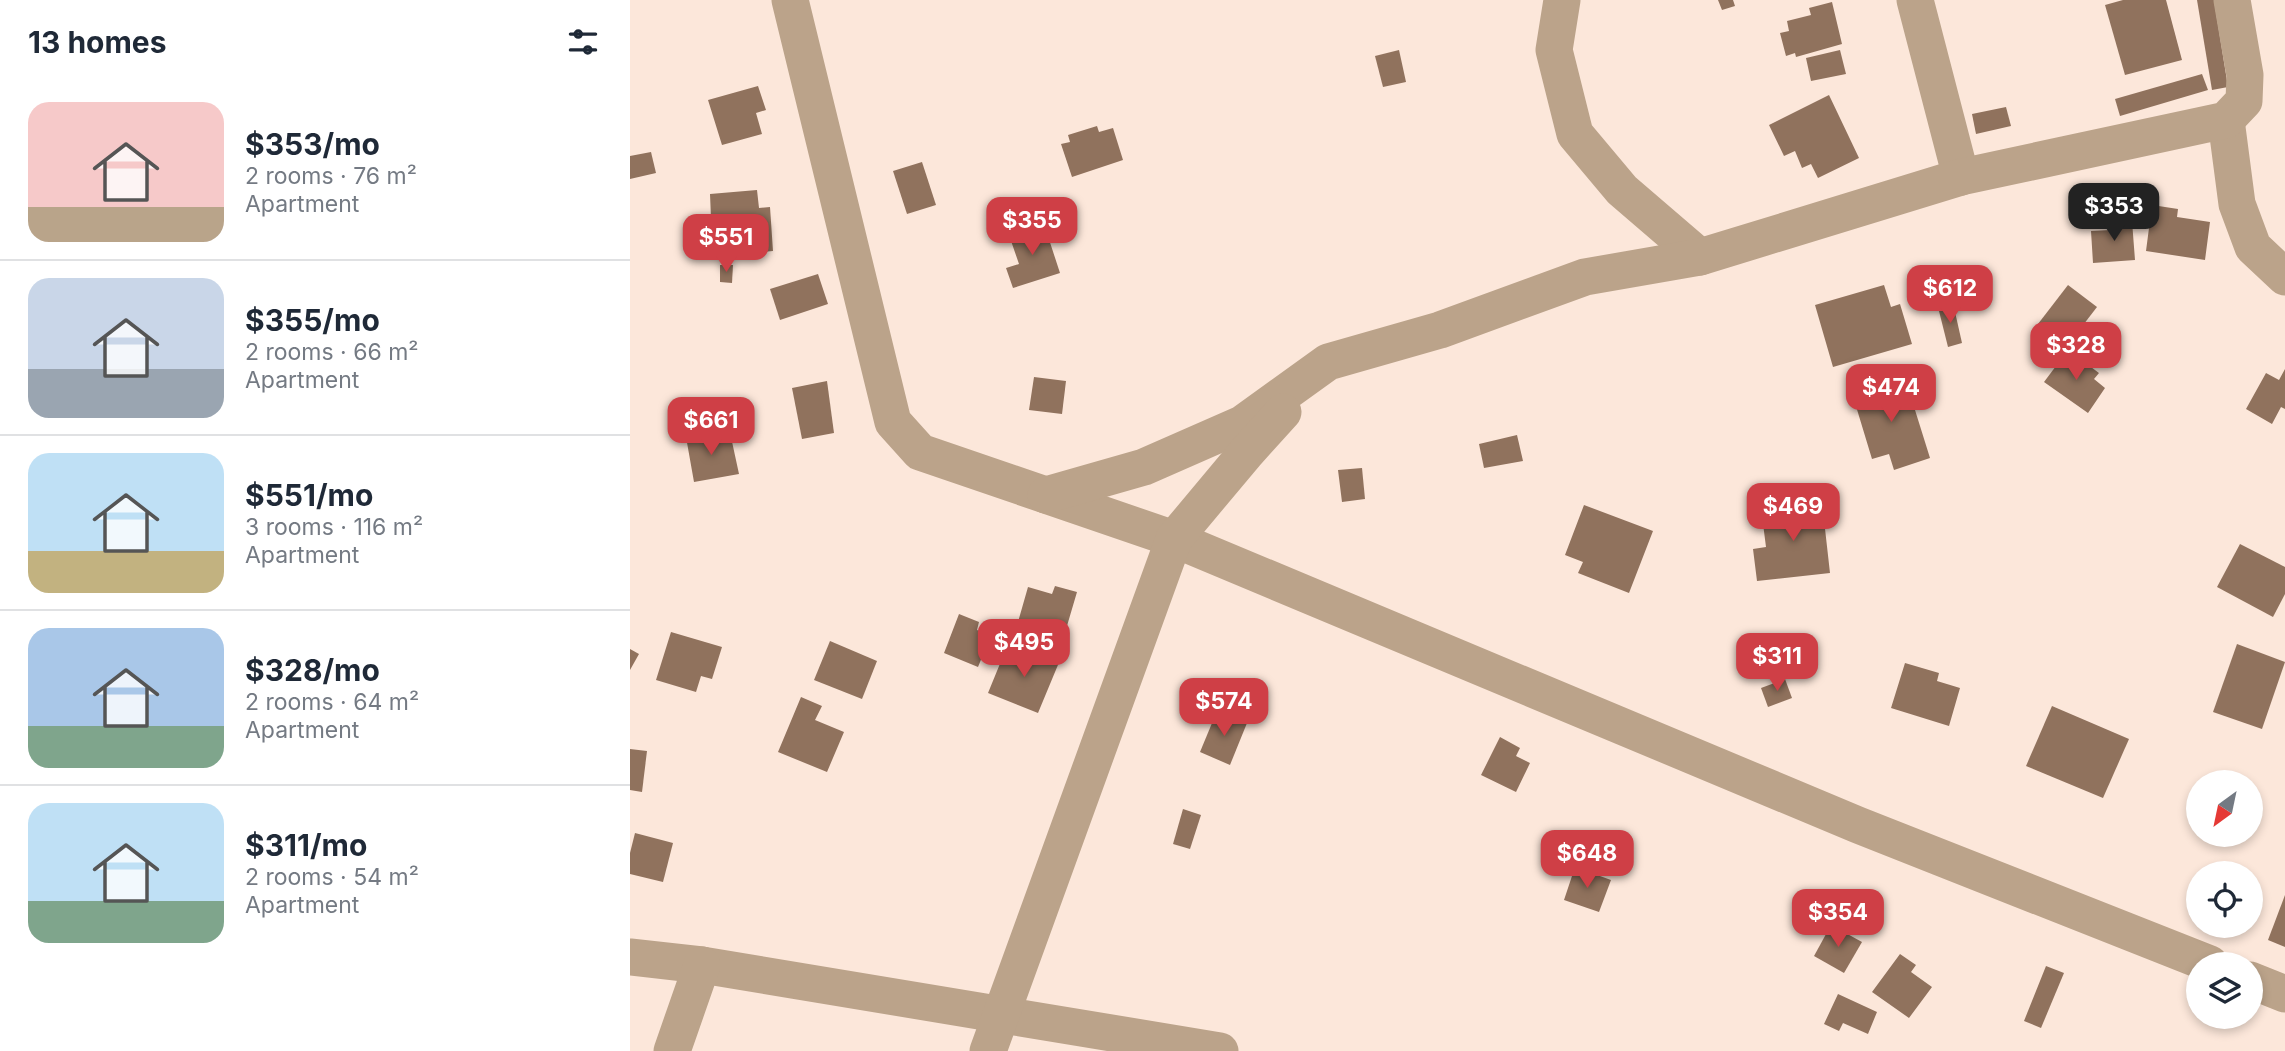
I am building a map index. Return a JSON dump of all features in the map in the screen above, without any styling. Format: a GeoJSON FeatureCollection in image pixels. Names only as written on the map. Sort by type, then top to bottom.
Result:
{"type":"FeatureCollection","features":[{"type":"Feature","properties":{"kind":"street"},"geometry":{"type":"LineString","coordinates":[[776,0],[793,15],[893,422],[920,452],[1174,539],[1857,825],[2186,955]]}},
{"type":"Feature","properties":{"kind":"street"},"geometry":{"type":"LineString","coordinates":[[1562,0],[1554,50],[1576,134],[1622,190],[1700,257]]}},
{"type":"Feature","properties":{"kind":"street"},"geometry":{"type":"LineString","coordinates":[[1914,0],[1961,177]]}},
{"type":"Feature","properties":{"kind":"street"},"geometry":{"type":"LineString","coordinates":[[1046,495],[1144,467],[1242,424],[1328,362],[1440,330],[1585,277],[1700,257],[1961,177],[2226,120],[2244,101],[2245,75],[2232,0]]}},
{"type":"Feature","properties":{"kind":"street"},"geometry":{"type":"LineString","coordinates":[[2226,120],[2237,204],[2253,247],[2285,277]]}},
{"type":"Feature","properties":{"kind":"street"},"geometry":{"type":"LineString","coordinates":[[988,1051],[1003,1017],[1174,539],[1246,453],[1328,362]]}},
{"type":"Feature","properties":{"kind":"street"},"geometry":{"type":"LineString","coordinates":[[630,957],[702,965],[1220,1051]]}},
{"type":"Feature","properties":{"kind":"street"},"geometry":{"type":"LineString","coordinates":[[672,1051],[702,965]]}},
{"type":"Feature","properties":{"kind":"street"},"geometry":{"type":"LineString","coordinates":[[2263,985],[2285,994]]}},
{"type":"Feature","properties":{"kind":"building"},"geometry":{"type":"Polygon","coordinates":[[[1718,0],[1733,0],[1735,6],[1722,10],[1718,0]]]}},
{"type":"Feature","properties":{"kind":"building"},"geometry":{"type":"Polygon","coordinates":[[[2123,0],[2166,0],[2182,60],[2125,75],[2105,5],[2123,0]]]}},
{"type":"Feature","properties":{"kind":"building"},"geometry":{"type":"Polygon","coordinates":[[[2197,0],[2214,0],[2228,87],[2212,90],[2197,0]]]}},
{"type":"Feature","properties":{"kind":"building"},"geometry":{"type":"Polygon","coordinates":[[[1832,2],[1842,44],[1796,57],[1795,53],[1786,56],[1780,33],[1789,31],[1787,21],[1811,15],[1809,8],[1832,2]]]}},
{"type":"Feature","properties":{"kind":"building"},"geometry":{"type":"Polygon","coordinates":[[[1399,50],[1406,82],[1383,87],[1375,56],[1399,50]]]}},
{"type":"Feature","properties":{"kind":"building"},"geometry":{"type":"Polygon","coordinates":[[[1840,50],[1846,74],[1811,81],[1806,58],[1840,50]]]}},
{"type":"Feature","properties":{"kind":"building"},"geometry":{"type":"Polygon","coordinates":[[[2202,74],[2208,90],[2120,116],[2115,99],[2202,74]]]}},
{"type":"Feature","properties":{"kind":"building"},"geometry":{"type":"Polygon","coordinates":[[[758,86],[766,110],[756,113],[762,134],[722,145],[708,100],[758,86]]]}},
{"type":"Feature","properties":{"kind":"building"},"geometry":{"type":"Polygon","coordinates":[[[1829,95],[1859,158],[1818,178],[1811,164],[1802,168],[1795,151],[1784,156],[1769,125],[1829,95]]]}},
{"type":"Feature","properties":{"kind":"building"},"geometry":{"type":"Polygon","coordinates":[[[2006,107],[2011,126],[1976,134],[1972,114],[2006,107]]]}},
{"type":"Feature","properties":{"kind":"building"},"geometry":{"type":"Polygon","coordinates":[[[1097,126],[1099,132],[1113,128],[1123,160],[1072,177],[1061,144],[1070,142],[1068,135],[1097,126]]]}},
{"type":"Feature","properties":{"kind":"building"},"geometry":{"type":"Polygon","coordinates":[[[651,152],[656,173],[630,179],[630,156],[651,152]]]}},
{"type":"Feature","properties":{"kind":"building"},"geometry":{"type":"Polygon","coordinates":[[[922,162],[936,205],[907,214],[893,171],[922,162]]]}},
{"type":"Feature","properties":{"kind":"building"},"geometry":{"type":"Polygon","coordinates":[[[757,190],[759,208],[770,207],[773,251],[724,255],[722,218],[711,218],[710,194],[757,190]]]}},
{"type":"Feature","properties":{"kind":"building"},"geometry":{"type":"Polygon","coordinates":[[[2122,191],[2125,205],[2113,207],[2111,193],[2122,191]]]}},
{"type":"Feature","properties":{"kind":"building"},"geometry":{"type":"Polygon","coordinates":[[[2152,205],[2178,209],[2177,217],[2210,222],[2205,260],[2146,251],[2152,205]]]}},
{"type":"Feature","properties":{"kind":"building"},"geometry":{"type":"Polygon","coordinates":[[[2132,221],[2135,260],[2093,263],[2091,231],[2111,230],[2111,222],[2132,221]]]}},
{"type":"Feature","properties":{"kind":"building"},"geometry":{"type":"Polygon","coordinates":[[[1044,224],[1060,273],[1013,288],[1006,268],[1019,264],[1009,235],[1044,224]]]}},
{"type":"Feature","properties":{"kind":"building"},"geometry":{"type":"Polygon","coordinates":[[[720,265],[733,265],[732,283],[720,282],[720,265]]]}},
{"type":"Feature","properties":{"kind":"building"},"geometry":{"type":"Polygon","coordinates":[[[818,274],[828,304],[780,320],[770,289],[818,274]]]}},
{"type":"Feature","properties":{"kind":"building"},"geometry":{"type":"Polygon","coordinates":[[[1884,285],[1891,307],[1900,304],[1912,344],[1833,367],[1815,305],[1884,285]]]}},
{"type":"Feature","properties":{"kind":"building"},"geometry":{"type":"Polygon","coordinates":[[[2068,285],[2097,307],[2060,355],[2031,333],[2068,285]]]}},
{"type":"Feature","properties":{"kind":"building"},"geometry":{"type":"Polygon","coordinates":[[[1953,303],[1962,343],[1948,347],[1938,307],[1953,303]]]}},
{"type":"Feature","properties":{"kind":"building"},"geometry":{"type":"Polygon","coordinates":[[[2068,350],[2099,373],[2094,379],[2105,388],[2088,413],[2044,382],[2068,350]]]}},
{"type":"Feature","properties":{"kind":"building"},"geometry":{"type":"Polygon","coordinates":[[[2285,369],[2285,409],[2281,407],[2272,424],[2246,409],[2266,373],[2279,380],[2285,369]]]}},
{"type":"Feature","properties":{"kind":"building"},"geometry":{"type":"Polygon","coordinates":[[[1034,377],[1066,381],[1062,414],[1029,410],[1034,377]]]}},
{"type":"Feature","properties":{"kind":"building"},"geometry":{"type":"Polygon","coordinates":[[[1905,378],[1930,458],[1894,470],[1889,454],[1872,459],[1852,393],[1905,378]]]}},
{"type":"Feature","properties":{"kind":"building"},"geometry":{"type":"Polygon","coordinates":[[[827,381],[834,433],[802,439],[792,388],[827,381]]]}},
{"type":"Feature","properties":{"kind":"building"},"geometry":{"type":"Polygon","coordinates":[[[713,432],[715,440],[731,437],[739,474],[694,482],[686,437],[713,432]]]}},
{"type":"Feature","properties":{"kind":"building"},"geometry":{"type":"Polygon","coordinates":[[[1517,435],[1523,461],[1484,468],[1479,444],[1517,435]]]}},
{"type":"Feature","properties":{"kind":"building"},"geometry":{"type":"Polygon","coordinates":[[[1362,468],[1365,499],[1342,502],[1338,470],[1362,468]]]}},
{"type":"Feature","properties":{"kind":"building"},"geometry":{"type":"Polygon","coordinates":[[[1822,502],[1830,573],[1757,581],[1753,549],[1766,547],[1761,508],[1822,502]]]}},
{"type":"Feature","properties":{"kind":"building"},"geometry":{"type":"Polygon","coordinates":[[[1584,505],[1653,531],[1629,593],[1578,573],[1583,562],[1565,555],[1584,505]]]}},
{"type":"Feature","properties":{"kind":"building"},"geometry":{"type":"Polygon","coordinates":[[[2240,544],[2285,567],[2285,594],[2273,617],[2217,587],[2240,544]]]}},
{"type":"Feature","properties":{"kind":"building"},"geometry":{"type":"Polygon","coordinates":[[[1055,586],[1077,592],[1064,636],[1018,622],[1028,587],[1052,594],[1055,586]]]}},
{"type":"Feature","properties":{"kind":"building"},"geometry":{"type":"Polygon","coordinates":[[[959,614],[979,622],[977,630],[991,635],[978,667],[944,653],[959,614]]]}},
{"type":"Feature","properties":{"kind":"building"},"geometry":{"type":"Polygon","coordinates":[[[671,632],[722,647],[712,679],[701,676],[696,692],[656,680],[671,632]]]}},
{"type":"Feature","properties":{"kind":"building"},"geometry":{"type":"Polygon","coordinates":[[[830,641],[877,661],[862,699],[814,680],[830,641]]]}},
{"type":"Feature","properties":{"kind":"building"},"geometry":{"type":"Polygon","coordinates":[[[2237,644],[2285,662],[2262,729],[2213,712],[2237,644]]]}},
{"type":"Feature","properties":{"kind":"building"},"geometry":{"type":"Polygon","coordinates":[[[630,649],[639,654],[630,670],[630,649]]]}},
{"type":"Feature","properties":{"kind":"building"},"geometry":{"type":"Polygon","coordinates":[[[1006,649],[1032,659],[1035,650],[1060,660],[1038,713],[988,693],[1006,649]]]}},
{"type":"Feature","properties":{"kind":"building"},"geometry":{"type":"Polygon","coordinates":[[[1905,663],[1939,673],[1937,681],[1960,688],[1949,726],[1891,708],[1905,663]]]}},
{"type":"Feature","properties":{"kind":"building"},"geometry":{"type":"Polygon","coordinates":[[[1785,679],[1792,698],[1768,707],[1761,688],[1785,679]]]}},
{"type":"Feature","properties":{"kind":"building"},"geometry":{"type":"Polygon","coordinates":[[[801,697],[822,706],[815,720],[844,732],[827,772],[778,752],[801,697]]]}},
{"type":"Feature","properties":{"kind":"building"},"geometry":{"type":"Polygon","coordinates":[[[2052,706],[2129,739],[2103,798],[2026,766],[2052,706]]]}},
{"type":"Feature","properties":{"kind":"building"},"geometry":{"type":"Polygon","coordinates":[[[1217,711],[1247,723],[1230,765],[1200,752],[1217,711]]]}},
{"type":"Feature","properties":{"kind":"building"},"geometry":{"type":"Polygon","coordinates":[[[1500,737],[1520,748],[1516,756],[1530,763],[1516,792],[1481,775],[1500,737]]]}},
{"type":"Feature","properties":{"kind":"building"},"geometry":{"type":"Polygon","coordinates":[[[630,749],[647,751],[642,792],[630,790],[630,749]]]}},
{"type":"Feature","properties":{"kind":"building"},"geometry":{"type":"Polygon","coordinates":[[[1183,809],[1201,815],[1190,849],[1173,844],[1183,809]]]}},
{"type":"Feature","properties":{"kind":"building"},"geometry":{"type":"Polygon","coordinates":[[[635,833],[673,843],[663,882],[630,874],[630,853],[635,833]]]}},
{"type":"Feature","properties":{"kind":"building"},"geometry":{"type":"Polygon","coordinates":[[[1575,867],[1611,880],[1599,912],[1564,900],[1575,867]]]}},
{"type":"Feature","properties":{"kind":"building"},"geometry":{"type":"Polygon","coordinates":[[[2285,895],[2285,947],[2268,940],[2285,895]]]}},
{"type":"Feature","properties":{"kind":"building"},"geometry":{"type":"Polygon","coordinates":[[[1831,925],[1862,942],[1844,973],[1814,956],[1831,925]]]}},
{"type":"Feature","properties":{"kind":"building"},"geometry":{"type":"Polygon","coordinates":[[[1900,954],[1916,965],[1911,972],[1932,987],[1909,1018],[1872,992],[1900,954]]]}},
{"type":"Feature","properties":{"kind":"building"},"geometry":{"type":"Polygon","coordinates":[[[2046,966],[2064,973],[2041,1028],[2024,1021],[2046,966]]]}},
{"type":"Feature","properties":{"kind":"building"},"geometry":{"type":"Polygon","coordinates":[[[1838,994],[1877,1012],[1868,1034],[1843,1023],[1839,1031],[1824,1024],[1838,994]]]}}]}
